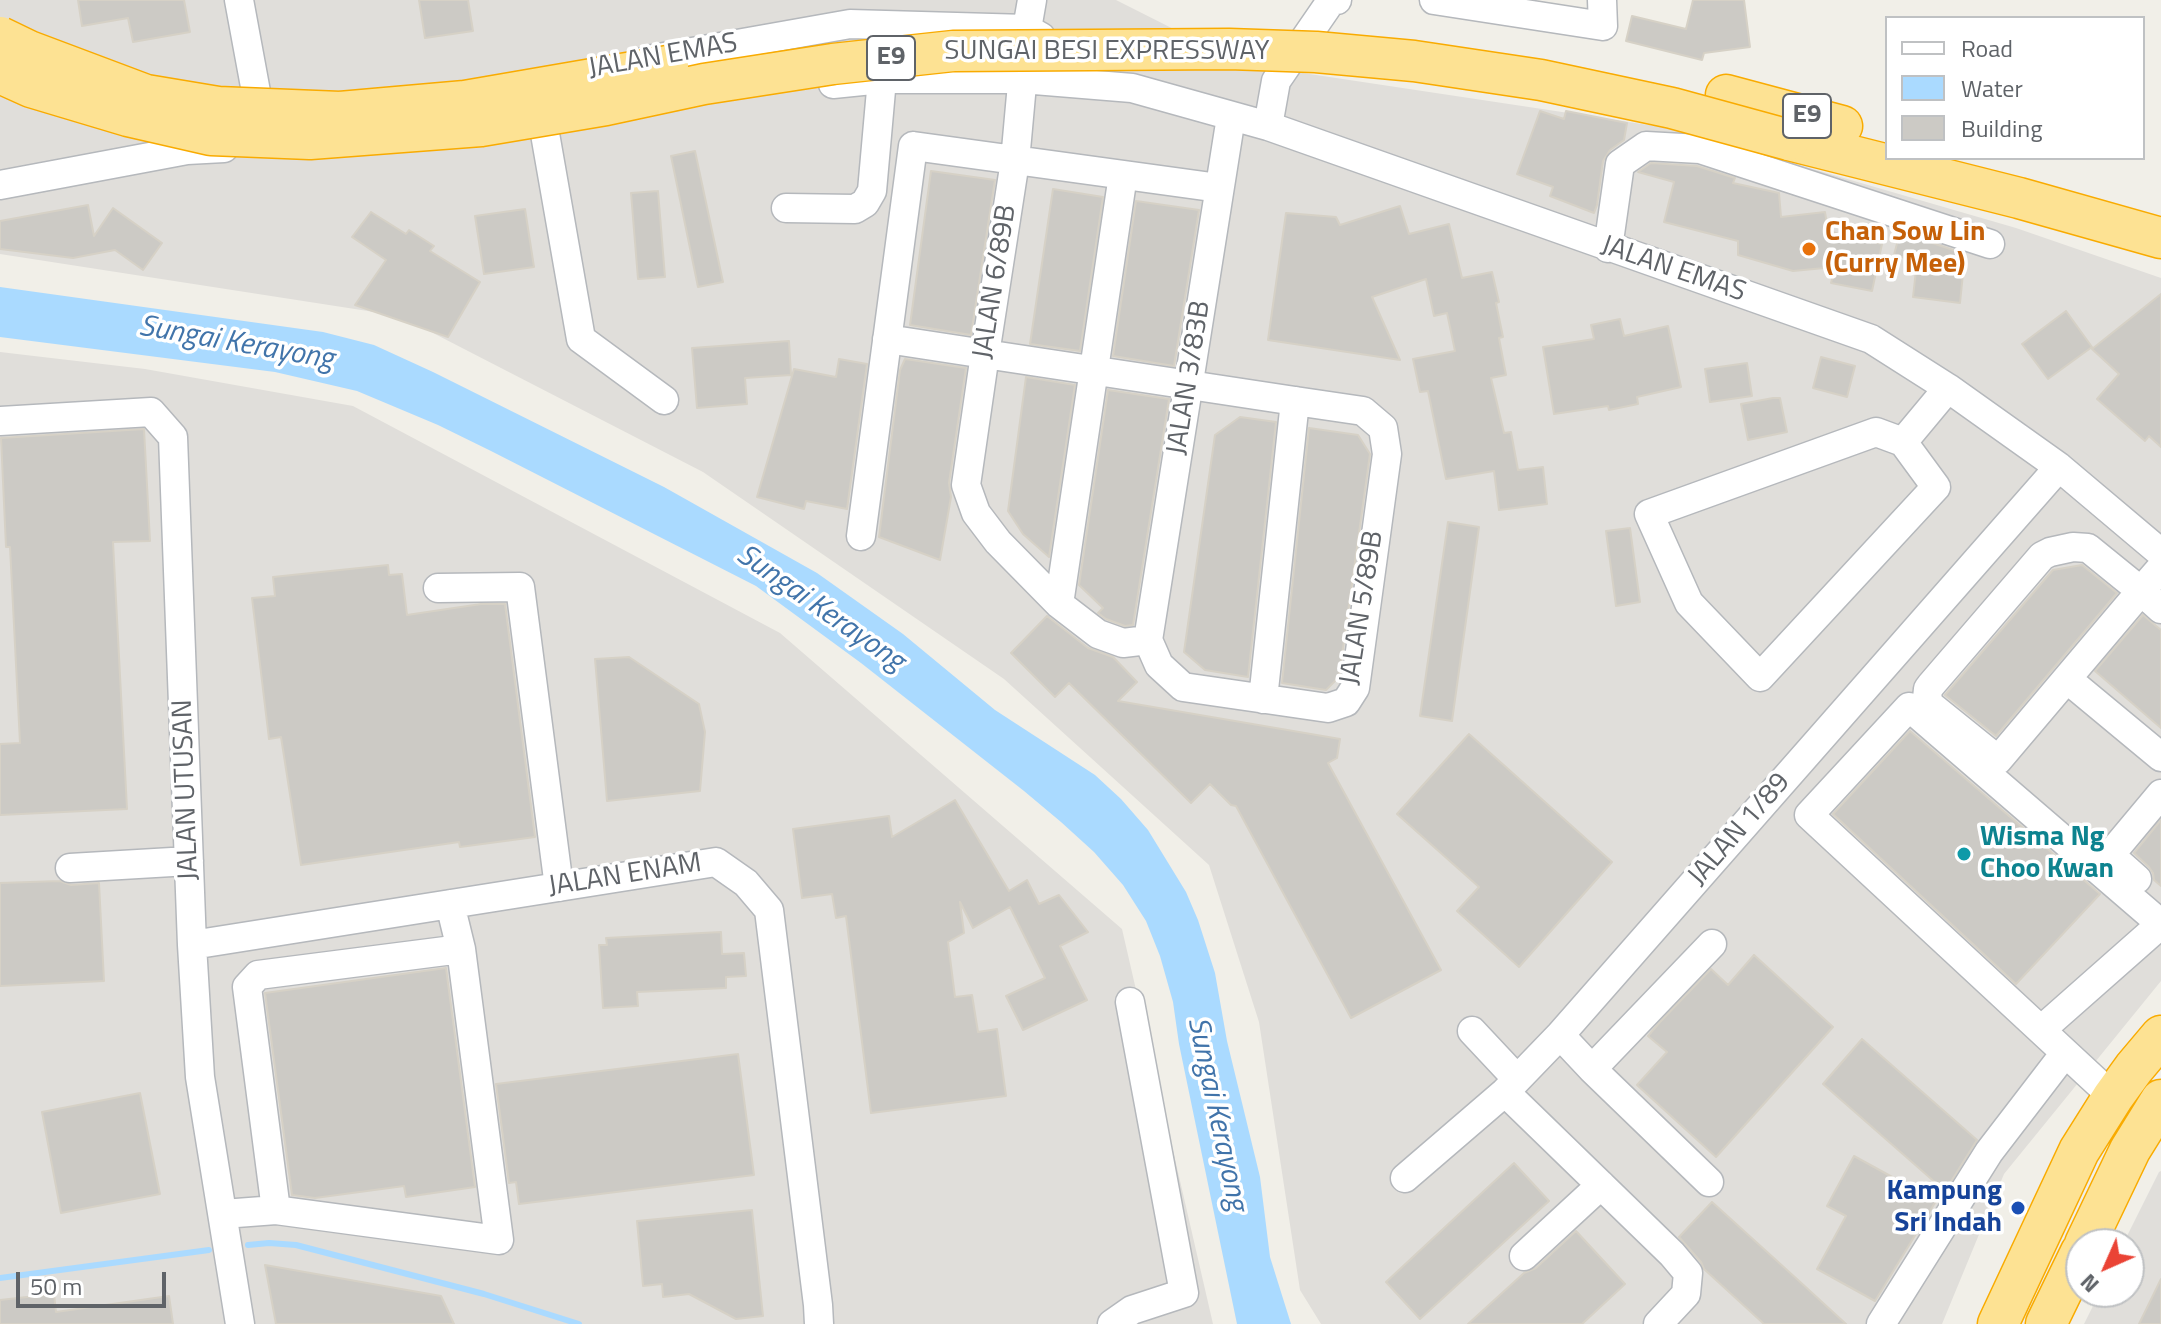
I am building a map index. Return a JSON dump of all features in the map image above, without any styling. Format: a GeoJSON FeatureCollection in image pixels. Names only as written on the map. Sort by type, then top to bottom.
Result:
{"type":"FeatureCollection","features":[{"type":"Feature","properties":{"kind":"highway","name":"SUNGAI BESI EXPRESSWAY"},"geometry":{"type":"LineString","coordinates":[[0,37],[146,95],[218,107],[340,112],[465,101],[721,56],[919,28],[1346,39],[1474,49],[1601,68],[1726,95],[1885,136]]}},
{"type":"Feature","properties":{"kind":"highway","name":"SUNGAI BESI EXPRESSWAY"},"geometry":{"type":"LineString","coordinates":[[0,73],[31,87],[128,116],[211,135],[310,139],[481,126],[606,105],[704,84],[833,64],[953,51],[1229,49],[1316,52],[1414,61],[1541,80],[1672,108],[2161,238]]}},
{"type":"Feature","properties":{"kind":"highway"},"geometry":{"type":"LineString","coordinates":[[1973,160],[2161,209]]}},
{"type":"Feature","properties":{"kind":"highway"},"geometry":{"type":"LineString","coordinates":[[2019,198],[2141,255],[2161,261]]}},
{"type":"Feature","properties":{"kind":"highway"},"geometry":{"type":"LineString","coordinates":[[1998,1324],[2079,1151],[2113,1097],[2161,1036]]}},
{"type":"Feature","properties":{"kind":"highway"},"geometry":{"type":"LineString","coordinates":[[2095,1228],[2146,1142],[2161,1100]]}},
{"type":"Feature","properties":{"kind":"highway"},"geometry":{"type":"LineString","coordinates":[[2046,1324],[2065,1285]]}},
{"type":"Feature","properties":{"kind":"street"},"geometry":{"type":"LineString","coordinates":[[239,0],[261,119]]}},
{"type":"Feature","properties":{"kind":"street","name":"JALAN 6/89B"},"geometry":{"type":"LineString","coordinates":[[1032,0],[1015,161],[966,485],[976,513],[998,542],[1059,604]]}},
{"type":"Feature","properties":{"kind":"street"},"geometry":{"type":"LineString","coordinates":[[1268,126],[1276,81],[1331,1],[1337,0]]}},
{"type":"Feature","properties":{"kind":"street"},"geometry":{"type":"LineString","coordinates":[[1434,0],[1603,26],[1602,0]]}},
{"type":"Feature","properties":{"kind":"street","name":"JALAN EMAS"},"geometry":{"type":"LineString","coordinates":[[187,150],[261,119],[536,79],[850,24],[1027,29],[1132,88]]}},
{"type":"Feature","properties":{"kind":"street"},"geometry":{"type":"LineString","coordinates":[[786,208],[855,209],[865,203],[872,191],[882,79]]}},
{"type":"Feature","properties":{"kind":"street","name":"JALAN EMAS"},"geometry":{"type":"LineString","coordinates":[[0,185],[187,150],[544,128],[844,82],[1022,79],[1132,88],[1268,126],[1871,339],[1948,388],[2059,467],[2161,553]]}},
{"type":"Feature","properties":{"kind":"street","name":"JALAN 3/83B"},"geometry":{"type":"LineString","coordinates":[[1148,640],[1231,117]]}},
{"type":"Feature","properties":{"kind":"street"},"geometry":{"type":"LineString","coordinates":[[544,128],[581,339],[664,400]]}},
{"type":"Feature","properties":{"kind":"street"},"geometry":{"type":"LineString","coordinates":[[861,536],[913,146],[1219,188]]}},
{"type":"Feature","properties":{"kind":"street"},"geometry":{"type":"LineString","coordinates":[[1608,248],[1620,164],[1646,146],[1700,149],[1990,244]]}},
{"type":"Feature","properties":{"kind":"street"},"geometry":{"type":"LineString","coordinates":[[1123,175],[1059,604],[1098,634],[1123,643],[1148,640]]}},
{"type":"Feature","properties":{"kind":"street","name":"JALAN 5/89B"},"geometry":{"type":"LineString","coordinates":[[887,339],[1363,411],[1383,428],[1387,454],[1355,688],[1346,702],[1328,708],[1183,687],[1159,665],[1148,640]]}},
{"type":"Feature","properties":{"kind":"street"},"geometry":{"type":"LineString","coordinates":[[1903,442],[1948,388]]}},
{"type":"Feature","properties":{"kind":"street"},"geometry":{"type":"LineString","coordinates":[[1263,699],[1295,401]]}},
{"type":"Feature","properties":{"kind":"street","name":"JALAN UTUSAN"},"geometry":{"type":"LineString","coordinates":[[0,421],[151,412],[173,437],[192,945],[200,1077],[240,1324]]}},
{"type":"Feature","properties":{"kind":"street"},"geometry":{"type":"LineString","coordinates":[[1876,432],[1903,442],[1936,487],[1760,677],[1689,603],[1649,514],[1876,432]]}},
{"type":"Feature","properties":{"kind":"street","name":"JALAN 1/89"},"geometry":{"type":"LineString","coordinates":[[1405,1178],[1511,1086],[1560,1035],[2059,467]]}},
{"type":"Feature","properties":{"kind":"street"},"geometry":{"type":"LineString","coordinates":[[2038,793],[1931,706],[1927,693],[1931,685],[2042,556],[2050,552],[2073,547],[2088,548],[2151,600]]}},
{"type":"Feature","properties":{"kind":"street"},"geometry":{"type":"LineString","coordinates":[[1998,760],[2067,679],[2151,600],[2161,568]]}},
{"type":"Feature","properties":{"kind":"street"},"geometry":{"type":"LineString","coordinates":[[438,588],[520,587],[559,887]]}},
{"type":"Feature","properties":{"kind":"street"},"geometry":{"type":"LineString","coordinates":[[2067,679],[2161,757]]}},
{"type":"Feature","properties":{"kind":"street"},"geometry":{"type":"LineString","coordinates":[[2041,1030],[2161,924],[1909,707],[1809,815],[2113,1097]]}},
{"type":"Feature","properties":{"kind":"street"},"geometry":{"type":"LineString","coordinates":[[2161,794],[2110,855],[2161,900]]}},
{"type":"Feature","properties":{"kind":"street"},"geometry":{"type":"LineString","coordinates":[[70,868],[189,861]]}},
{"type":"Feature","properties":{"kind":"street","name":"JALAN ENAM"},"geometry":{"type":"LineString","coordinates":[[192,945],[716,862],[746,883],[769,910],[819,1324]]}},
{"type":"Feature","properties":{"kind":"street"},"geometry":{"type":"LineString","coordinates":[[223,1214],[276,1210],[499,1240],[461,949],[450,904]]}},
{"type":"Feature","properties":{"kind":"street"},"geometry":{"type":"LineString","coordinates":[[1592,1069],[1712,944]]}},
{"type":"Feature","properties":{"kind":"street"},"geometry":{"type":"LineString","coordinates":[[276,1210],[247,987],[258,975],[461,949]]}},
{"type":"Feature","properties":{"kind":"street"},"geometry":{"type":"LineString","coordinates":[[1112,1324],[1132,1310],[1184,1293],[1130,1002]]}},
{"type":"Feature","properties":{"kind":"street"},"geometry":{"type":"LineString","coordinates":[[1472,1031],[1511,1086],[1601,1185],[1688,1273],[1686,1294],[1658,1324]]}},
{"type":"Feature","properties":{"kind":"street"},"geometry":{"type":"LineString","coordinates":[[1560,1035],[1709,1182]]}},
{"type":"Feature","properties":{"kind":"street"},"geometry":{"type":"LineString","coordinates":[[1881,1324],[1989,1152],[2065,1053]]}},
{"type":"Feature","properties":{"kind":"street"},"geometry":{"type":"LineString","coordinates":[[1524,1256],[1601,1185]]}},
{"type":"Feature","properties":{"kind":"shaded area"},"geometry":{"type":"Polygon","coordinates":[[[0,0],[1116,0],[1243,64],[1675,129],[2016,228],[2161,278],[2161,981],[2004,1174],[1942,1324],[1321,1324],[1300,1290],[1259,1022],[1209,865],[1004,679],[703,472],[400,316],[0,254],[0,0]]]}},
{"type":"Feature","properties":{"kind":"shaded area"},"geometry":{"type":"Polygon","coordinates":[[[0,352],[145,369],[353,406],[780,633],[1122,929],[1213,1324],[0,1324],[0,352]]]}},
{"type":"Feature","properties":{"kind":"shaded area"},"geometry":{"type":"Polygon","coordinates":[[[2159,1172],[2161,1324],[2084,1324],[2092,1308],[2145,1308],[2145,1228],[2131,1228],[2159,1172]]]}},
{"type":"Feature","properties":{"kind":"water","name":"Sungai Kerayong"},"geometry":{"type":"Polygon","coordinates":[[[0,287],[323,332],[374,345],[664,487],[817,573],[903,634],[995,710],[1095,775],[1148,830],[1186,892],[1198,920],[1215,973],[1227,1041],[1260,1177],[1270,1257],[1291,1324],[1237,1324],[1173,1002],[1146,921],[1123,885],[1094,852],[1024,791],[861,663],[756,586],[491,451],[357,391],[275,372],[0,337],[0,287]]]}},
{"type":"Feature","properties":{"kind":"building"},"geometry":{"type":"Polygon","coordinates":[[[78,0],[184,0],[190,32],[133,42],[128,18],[82,26],[78,0]]]}},
{"type":"Feature","properties":{"kind":"building"},"geometry":{"type":"Polygon","coordinates":[[[419,0],[468,0],[473,31],[425,38],[419,0]]]}},
{"type":"Feature","properties":{"kind":"building"},"geometry":{"type":"Polygon","coordinates":[[[1693,0],[1744,0],[1750,47],[1704,53],[1702,60],[1626,41],[1632,16],[1686,29],[1693,0]]]}},
{"type":"Feature","properties":{"kind":"building"},"geometry":{"type":"Polygon","coordinates":[[[1540,111],[1564,119],[1566,111],[1627,123],[1624,140],[1610,150],[1603,161],[1594,213],[1550,196],[1553,187],[1517,174],[1540,111]]]}},
{"type":"Feature","properties":{"kind":"building"},"geometry":{"type":"Polygon","coordinates":[[[695,151],[723,282],[698,287],[671,156],[695,151]]]}},
{"type":"Feature","properties":{"kind":"building"},"geometry":{"type":"Polygon","coordinates":[[[1651,163],[1697,166],[1735,178],[1733,183],[1779,193],[1781,217],[1825,212],[1828,231],[1882,244],[1872,291],[1831,283],[1835,267],[1793,271],[1738,255],[1738,241],[1664,222],[1674,182],[1638,172],[1651,163]]]}},
{"type":"Feature","properties":{"kind":"building"},"geometry":{"type":"Polygon","coordinates":[[[931,171],[995,180],[971,335],[910,325],[931,171]]]}},
{"type":"Feature","properties":{"kind":"building"},"geometry":{"type":"Polygon","coordinates":[[[1053,189],[1103,197],[1080,351],[1030,344],[1053,189]]]}},
{"type":"Feature","properties":{"kind":"building"},"geometry":{"type":"Polygon","coordinates":[[[658,191],[665,277],[638,279],[631,193],[658,191]]]}},
{"type":"Feature","properties":{"kind":"building"},"geometry":{"type":"Polygon","coordinates":[[[1136,201],[1199,210],[1174,366],[1113,356],[1136,201]]]}},
{"type":"Feature","properties":{"kind":"building"},"geometry":{"type":"Polygon","coordinates":[[[88,205],[94,236],[113,208],[162,243],[143,270],[115,250],[73,258],[0,249],[0,221],[88,205]]]}},
{"type":"Feature","properties":{"kind":"building"},"geometry":{"type":"Polygon","coordinates":[[[1400,206],[1409,234],[1449,224],[1462,278],[1492,272],[1499,302],[1496,303],[1503,337],[1499,338],[1506,375],[1491,378],[1504,433],[1511,432],[1518,470],[1543,467],[1547,504],[1499,510],[1494,471],[1446,479],[1428,391],[1420,392],[1413,359],[1455,351],[1447,313],[1434,316],[1426,279],[1372,297],[1400,360],[1268,340],[1286,213],[1336,217],[1340,225],[1400,206]]]}},
{"type":"Feature","properties":{"kind":"building"},"geometry":{"type":"Polygon","coordinates":[[[525,209],[534,267],[484,274],[475,216],[525,209]]]}},
{"type":"Feature","properties":{"kind":"building"},"geometry":{"type":"Polygon","coordinates":[[[371,212],[406,234],[409,230],[434,246],[430,251],[480,282],[448,337],[355,305],[386,260],[352,237],[371,212]]]}},
{"type":"Feature","properties":{"kind":"building"},"geometry":{"type":"Polygon","coordinates":[[[1900,232],[1965,254],[1960,303],[1913,297],[1917,261],[1894,255],[1900,232]]]}},
{"type":"Feature","properties":{"kind":"building"},"geometry":{"type":"Polygon","coordinates":[[[2161,294],[2161,447],[2149,436],[2145,441],[2097,399],[2119,374],[2092,349],[2161,294]]]}},
{"type":"Feature","properties":{"kind":"building"},"geometry":{"type":"Polygon","coordinates":[[[2066,311],[2092,347],[2048,379],[2022,344],[2066,311]]]}},
{"type":"Feature","properties":{"kind":"building"},"geometry":{"type":"Polygon","coordinates":[[[1620,319],[1624,336],[1668,326],[1681,387],[1637,397],[1638,404],[1609,410],[1608,406],[1554,414],[1543,347],[1594,339],[1591,325],[1620,319]]]}},
{"type":"Feature","properties":{"kind":"building"},"geometry":{"type":"Polygon","coordinates":[[[789,341],[791,375],[745,378],[747,404],[697,408],[692,348],[789,341]]]}},
{"type":"Feature","properties":{"kind":"building"},"geometry":{"type":"Polygon","coordinates":[[[1821,357],[1855,366],[1847,397],[1813,388],[1821,357]]]}},
{"type":"Feature","properties":{"kind":"building"},"geometry":{"type":"Polygon","coordinates":[[[839,359],[867,364],[847,509],[806,501],[804,509],[757,497],[794,369],[836,377],[839,359]]]}},
{"type":"Feature","properties":{"kind":"building"},"geometry":{"type":"Polygon","coordinates":[[[905,359],[966,368],[949,483],[951,497],[940,560],[879,537],[900,370],[905,359]]]}},
{"type":"Feature","properties":{"kind":"building"},"geometry":{"type":"Polygon","coordinates":[[[1747,363],[1752,396],[1710,402],[1705,369],[1747,363]]]}},
{"type":"Feature","properties":{"kind":"building"},"geometry":{"type":"Polygon","coordinates":[[[1026,377],[1075,385],[1049,557],[1023,534],[1008,511],[1026,377]]]}},
{"type":"Feature","properties":{"kind":"building"},"geometry":{"type":"Polygon","coordinates":[[[1108,390],[1169,399],[1133,625],[1125,626],[1098,613],[1103,608],[1079,585],[1108,390]]]}},
{"type":"Feature","properties":{"kind":"building"},"geometry":{"type":"Polygon","coordinates":[[[1780,398],[1787,432],[1748,440],[1741,404],[1780,398]]]}},
{"type":"Feature","properties":{"kind":"building"},"geometry":{"type":"Polygon","coordinates":[[[1240,417],[1276,422],[1248,677],[1205,670],[1184,652],[1215,435],[1240,417]]]}},
{"type":"Feature","properties":{"kind":"building"},"geometry":{"type":"Polygon","coordinates":[[[1309,428],[1358,435],[1370,454],[1339,677],[1326,690],[1282,683],[1309,428]]]}},
{"type":"Feature","properties":{"kind":"building"},"geometry":{"type":"Polygon","coordinates":[[[144,429],[150,541],[113,542],[127,809],[0,815],[0,744],[20,743],[1,438],[144,429]]]}},
{"type":"Feature","properties":{"kind":"building"},"geometry":{"type":"Polygon","coordinates":[[[1448,522],[1479,527],[1452,721],[1420,716],[1448,522]]]}},
{"type":"Feature","properties":{"kind":"building"},"geometry":{"type":"Polygon","coordinates":[[[1630,528],[1640,602],[1616,606],[1606,531],[1630,528]]]}},
{"type":"Feature","properties":{"kind":"building"},"geometry":{"type":"Polygon","coordinates":[[[388,565],[389,575],[402,574],[407,615],[481,604],[505,604],[535,837],[460,847],[459,842],[301,865],[281,737],[269,739],[252,598],[275,596],[273,577],[388,565]]]}},
{"type":"Feature","properties":{"kind":"building"},"geometry":{"type":"Polygon","coordinates":[[[2082,565],[2117,593],[1996,736],[1945,695],[2053,570],[2082,565]]]}},
{"type":"Feature","properties":{"kind":"building"},"geometry":{"type":"Polygon","coordinates":[[[2143,615],[2161,630],[2161,728],[2095,671],[2143,615]]]}},
{"type":"Feature","properties":{"kind":"building"},"geometry":{"type":"Polygon","coordinates":[[[1047,616],[1088,648],[1113,657],[1137,682],[1118,701],[1340,739],[1337,758],[1328,763],[1441,970],[1351,1018],[1236,806],[1231,805],[1210,784],[1191,803],[1069,683],[1055,697],[1011,653],[1047,616]]]}},
{"type":"Feature","properties":{"kind":"building"},"geometry":{"type":"Polygon","coordinates":[[[629,657],[699,704],[705,732],[700,791],[607,801],[595,659],[629,657]]]}},
{"type":"Feature","properties":{"kind":"building","name":"Wisma Ng Choo Kwan"},"geometry":{"type":"Polygon","coordinates":[[[1910,731],[2100,894],[2016,984],[1833,814],[1910,731]]]}},
{"type":"Feature","properties":{"kind":"building"},"geometry":{"type":"Polygon","coordinates":[[[1469,734],[1612,862],[1519,967],[1457,911],[1479,887],[1397,814],[1469,734]]]}},
{"type":"Feature","properties":{"kind":"building"},"geometry":{"type":"Polygon","coordinates":[[[955,800],[1009,891],[1027,880],[1039,904],[1059,895],[1088,932],[1060,946],[1087,1000],[1023,1030],[1006,996],[1045,978],[1010,907],[973,928],[960,902],[964,933],[948,942],[955,997],[972,995],[978,1032],[997,1029],[1006,1096],[871,1113],[846,916],[836,918],[832,894],[802,898],[793,829],[889,816],[892,837],[955,800]]]}},
{"type":"Feature","properties":{"kind":"building"},"geometry":{"type":"Polygon","coordinates":[[[2161,820],[2161,886],[2154,880],[2149,867],[2134,853],[2161,820]]]}},
{"type":"Feature","properties":{"kind":"building"},"geometry":{"type":"Polygon","coordinates":[[[60,881],[71,885],[99,883],[104,981],[0,986],[0,883],[60,881]]]}},
{"type":"Feature","properties":{"kind":"building"},"geometry":{"type":"Polygon","coordinates":[[[721,932],[722,954],[744,953],[746,976],[726,977],[726,988],[637,992],[638,1006],[603,1008],[599,945],[607,945],[606,938],[721,932]]]}},
{"type":"Feature","properties":{"kind":"building"},"geometry":{"type":"Polygon","coordinates":[[[1754,955],[1833,1027],[1716,1157],[1637,1085],[1667,1052],[1648,1036],[1660,1022],[1711,969],[1728,985],[1754,955]]]}},
{"type":"Feature","properties":{"kind":"building"},"geometry":{"type":"Polygon","coordinates":[[[446,968],[475,1187],[406,1197],[404,1186],[315,1198],[292,1195],[265,993],[446,968]]]}},
{"type":"Feature","properties":{"kind":"building"},"geometry":{"type":"Polygon","coordinates":[[[1862,1039],[1977,1140],[1945,1191],[1823,1084],[1862,1039]]]}},
{"type":"Feature","properties":{"kind":"building"},"geometry":{"type":"Polygon","coordinates":[[[738,1054],[754,1175],[519,1204],[516,1182],[509,1183],[496,1084],[738,1054]]]}},
{"type":"Feature","properties":{"kind":"building"},"geometry":{"type":"Polygon","coordinates":[[[140,1093],[160,1194],[61,1213],[42,1112],[140,1093]]]}},
{"type":"Feature","properties":{"kind":"building"},"geometry":{"type":"Polygon","coordinates":[[[1854,1156],[1936,1201],[1875,1301],[1817,1269],[1846,1216],[1827,1206],[1854,1156]]]}},
{"type":"Feature","properties":{"kind":"building"},"geometry":{"type":"Polygon","coordinates":[[[1514,1163],[1549,1201],[1420,1319],[1386,1282],[1514,1163]]]}},
{"type":"Feature","properties":{"kind":"building"},"geometry":{"type":"Polygon","coordinates":[[[1712,1202],[1846,1324],[1764,1324],[1704,1269],[1679,1237],[1712,1202]]]}},
{"type":"Feature","properties":{"kind":"building"},"geometry":{"type":"Polygon","coordinates":[[[752,1210],[763,1316],[736,1319],[689,1294],[663,1297],[662,1284],[643,1286],[637,1221],[752,1210]]]}},
{"type":"Feature","properties":{"kind":"building"},"geometry":{"type":"Polygon","coordinates":[[[1576,1231],[1625,1284],[1582,1324],[1468,1324],[1524,1273],[1536,1268],[1576,1231]]]}},
{"type":"Feature","properties":{"kind":"building"},"geometry":{"type":"Polygon","coordinates":[[[265,1265],[441,1296],[454,1324],[276,1324],[265,1265]]]}},
{"type":"Feature","properties":{"kind":"building"},"geometry":{"type":"Polygon","coordinates":[[[2161,1279],[2161,1324],[2139,1324],[2161,1279]]]}},
{"type":"Feature","properties":{"kind":"building"},"geometry":{"type":"Polygon","coordinates":[[[54,1294],[56,1312],[169,1296],[173,1324],[0,1324],[0,1300],[54,1294]]]}},
{"type":"Feature","properties":{"kind":"waterway"},"geometry":{"type":"LineString","coordinates":[[248,1245],[296,1245],[484,1294],[579,1324]]}},
{"type":"Feature","properties":{"kind":"waterway"},"geometry":{"type":"LineString","coordinates":[[0,1278],[209,1250]]}},
{"type":"Feature","properties":{"kind":"place","name":"Chan Sow Lin (Curry Mee)"},"geometry":{"type":"Point","coordinates":[1809,249]}},
{"type":"Feature","properties":{"kind":"place","name":"Wisma Ng Choo Kwan"},"geometry":{"type":"Point","coordinates":[1964,854]}},
{"type":"Feature","properties":{"kind":"place","name":"Kampung Sri Indah"},"geometry":{"type":"Point","coordinates":[2018,1208]}}]}
